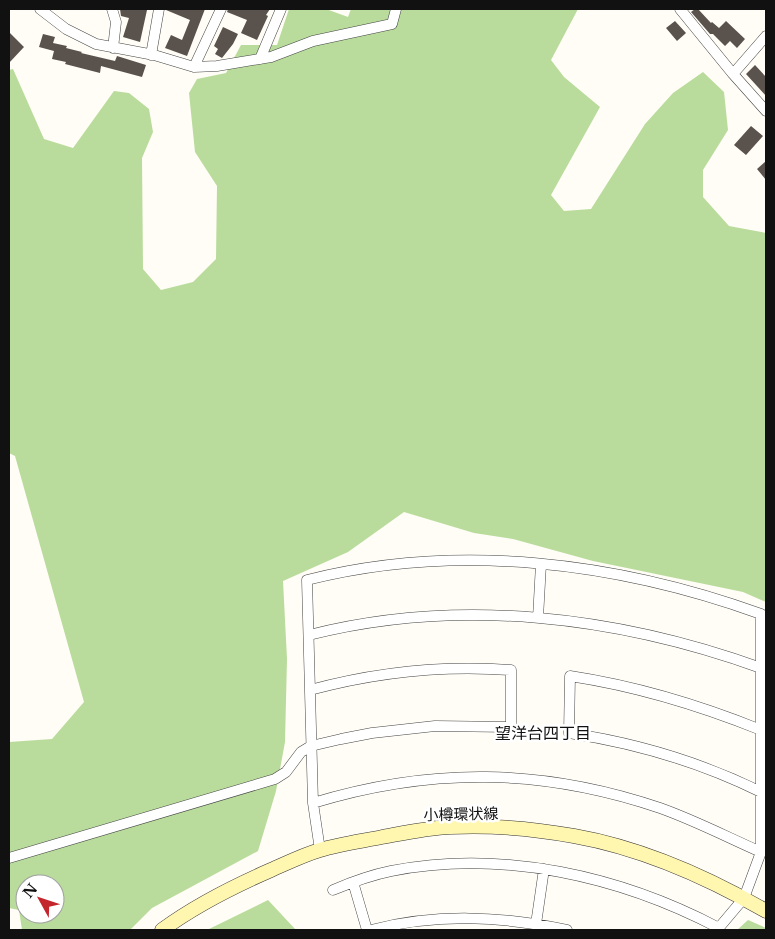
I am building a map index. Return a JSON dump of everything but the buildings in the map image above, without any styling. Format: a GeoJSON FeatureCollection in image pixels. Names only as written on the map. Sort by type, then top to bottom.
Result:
{"type":"FeatureCollection","features":[{"type":"Feature","properties":{"kind":"main road","name":"小樽環状線"},"geometry":{"type":"LineString","coordinates":[[162,930],[206,901],[229,889],[320,850],[410,831],[450,827],[537,831],[575,836],[647,855],[678,867],[744,898],[766,911]]}},
{"type":"Feature","properties":{"kind":"street"},"geometry":{"type":"LineString","coordinates":[[40,9],[66,29],[96,44],[151,55],[194,67],[217,66],[271,57],[313,41],[392,24],[396,9]]}},
{"type":"Feature","properties":{"kind":"street"},"geometry":{"type":"LineString","coordinates":[[112,9],[116,22],[113,48]]}},
{"type":"Feature","properties":{"kind":"street"},"geometry":{"type":"LineString","coordinates":[[151,55],[159,9]]}},
{"type":"Feature","properties":{"kind":"street"},"geometry":{"type":"LineString","coordinates":[[194,67],[221,9]]}},
{"type":"Feature","properties":{"kind":"street"},"geometry":{"type":"LineString","coordinates":[[260,59],[281,9]]}},
{"type":"Feature","properties":{"kind":"street"},"geometry":{"type":"LineString","coordinates":[[682,10],[733,74],[766,111]]}},
{"type":"Feature","properties":{"kind":"street"},"geometry":{"type":"LineString","coordinates":[[733,74],[766,36]]}},
{"type":"Feature","properties":{"kind":"street"},"geometry":{"type":"LineString","coordinates":[[320,850],[313,803],[307,580],[370,566],[410,562],[466,560],[541,564],[647,580],[698,593],[761,614],[760,852],[744,898],[718,929],[675,907],[634,891],[585,877],[504,864],[447,863],[389,871],[333,890]]}},
{"type":"Feature","properties":{"kind":"street"},"geometry":{"type":"LineString","coordinates":[[538,618],[541,564]]}},
{"type":"Feature","properties":{"kind":"street"},"geometry":{"type":"LineString","coordinates":[[309,635],[371,621],[411,617],[467,614],[538,618],[591,624],[648,635],[699,648],[761,668]]}},
{"type":"Feature","properties":{"kind":"street"},"geometry":{"type":"LineString","coordinates":[[9,858],[275,779],[286,772],[301,752],[311,746],[356,736],[404,729],[459,725],[511,727],[511,670],[464,668],[402,672],[355,679],[310,690]]}},
{"type":"Feature","properties":{"kind":"street"},"geometry":{"type":"LineString","coordinates":[[761,730],[666,696],[570,676],[569,733],[618,741],[672,756],[720,773],[761,792]]}},
{"type":"Feature","properties":{"kind":"street"},"geometry":{"type":"LineString","coordinates":[[313,803],[344,794],[405,781],[466,776],[524,778],[581,787],[635,800],[686,818],[760,852]]}},
{"type":"Feature","properties":{"kind":"street"},"geometry":{"type":"LineString","coordinates":[[536,924],[544,869]]}},
{"type":"Feature","properties":{"kind":"street"},"geometry":{"type":"LineString","coordinates":[[353,882],[366,930]]}},
{"type":"Feature","properties":{"kind":"street"},"geometry":{"type":"LineString","coordinates":[[371,930],[418,920],[444,918],[496,919],[567,930]]}},
{"type":"Feature","properties":{"kind":"green space"},"geometry":{"type":"Polygon","coordinates":[[[289,9],[326,9],[348,17],[351,9],[578,9],[551,60],[564,77],[600,107],[551,195],[564,211],[591,209],[645,124],[673,93],[703,72],[724,92],[728,130],[703,170],[703,197],[729,226],[766,233],[766,602],[743,592],[593,561],[513,539],[474,533],[404,512],[348,552],[283,581],[287,659],[285,742],[276,791],[258,851],[152,908],[130,930],[22,930],[21,924],[65,924],[65,874],[15,874],[15,909],[9,908],[9,742],[52,739],[84,702],[15,456],[9,453],[9,70],[13,69],[44,139],[73,148],[114,91],[129,93],[149,109],[153,132],[142,158],[143,269],[161,290],[193,282],[216,259],[217,186],[195,152],[189,93],[197,79],[226,73],[241,45],[277,45],[289,9]]]}},
{"type":"Feature","properties":{"kind":"green space"},"geometry":{"type":"Polygon","coordinates":[[[268,900],[296,930],[207,930],[268,900]]]}},
{"type":"Feature","properties":{"kind":"green space"},"geometry":{"type":"Polygon","coordinates":[[[748,920],[766,928],[766,930],[737,930],[748,920]]]}},
{"type":"Feature","properties":{"kind":"district","name":"望洋台四丁目"},"geometry":{"type":"Point","coordinates":[543,733]}}]}
